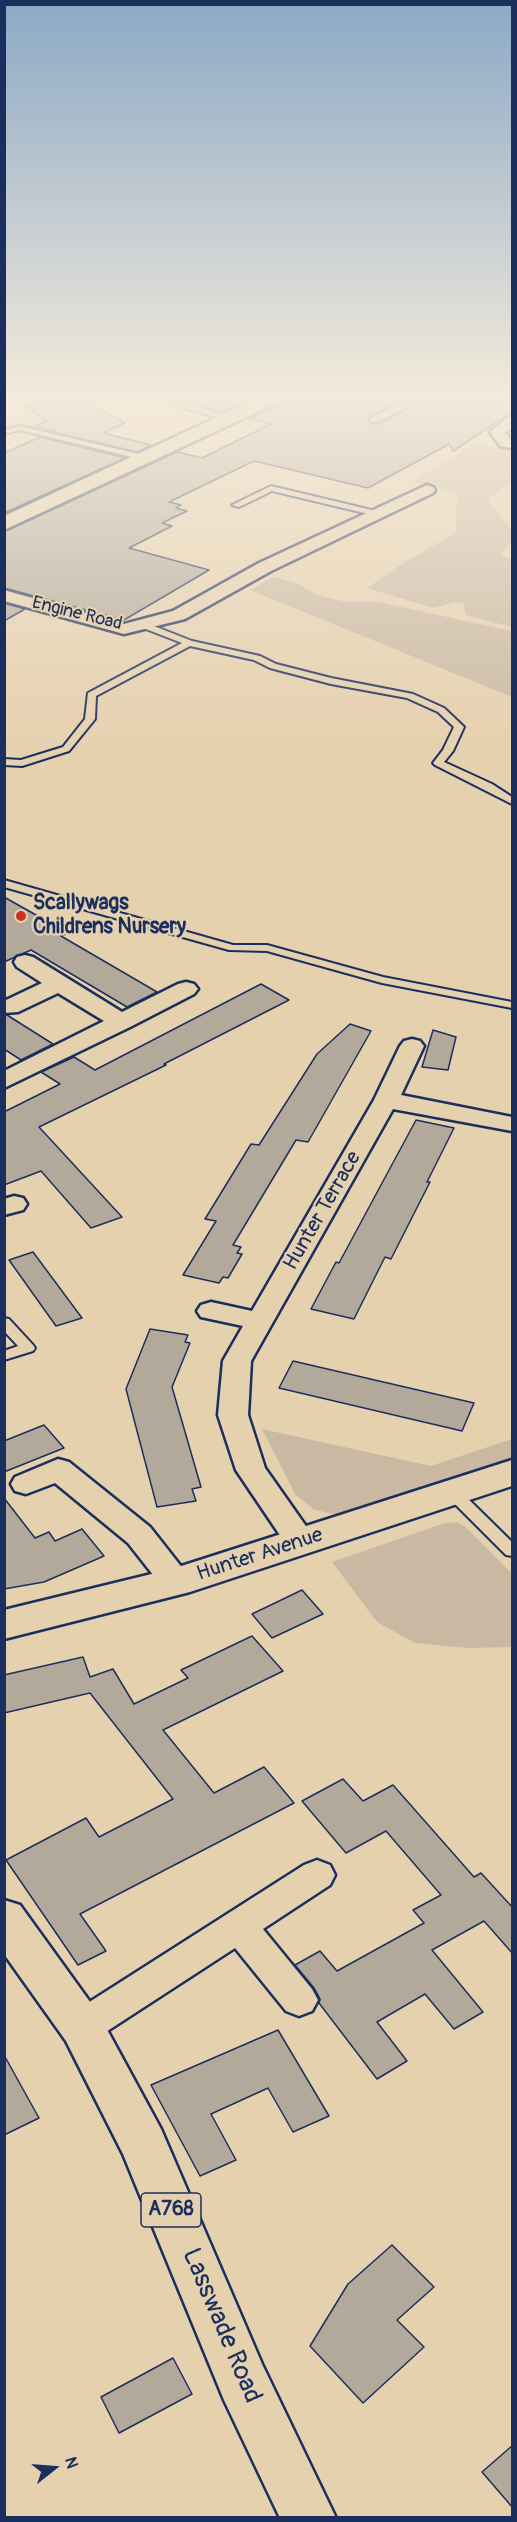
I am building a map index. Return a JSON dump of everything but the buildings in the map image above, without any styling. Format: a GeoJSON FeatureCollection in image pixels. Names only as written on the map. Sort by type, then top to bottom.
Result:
{"type":"FeatureCollection","features":[{"type":"Feature","properties":{"kind":"main road"},"geometry":{"type":"LineString","coordinates":[[4,524],[26,514]]}},
{"type":"Feature","properties":{"kind":"main road","name":"Hunter Avenue"},"geometry":{"type":"LineString","coordinates":[[4,1625],[176,1582],[513,1473]]}},
{"type":"Feature","properties":{"kind":"main road","name":"Lasswade Road"},"geometry":{"type":"LineString","coordinates":[[4,1918],[82,2027],[144,2145],[243,2382],[309,2517]]}},
{"type":"Feature","properties":{"kind":"street","name":"Engine Road"},"geometry":{"type":"LineString","coordinates":[[4,595],[124,629],[179,615],[215,594],[377,514]]}},
{"type":"Feature","properties":{"kind":"street"},"geometry":{"type":"LineString","coordinates":[[25,962],[122,1022]]}},
{"type":"Feature","properties":{"kind":"street"},"geometry":{"type":"LineString","coordinates":[[10,1007],[60,983]]}},
{"type":"Feature","properties":{"kind":"street"},"geometry":{"type":"LineString","coordinates":[[4,1081],[186,990]]}},
{"type":"Feature","properties":{"kind":"street","name":"Hunter Terrace"},"geometry":{"type":"LineString","coordinates":[[301,1542],[251,1470],[233,1415],[237,1361],[386,1100],[412,1046]]}},
{"type":"Feature","properties":{"kind":"street"},"geometry":{"type":"LineString","coordinates":[[386,1100],[513,1124]]}},
{"type":"Feature","properties":{"kind":"street"},"geometry":{"type":"LineString","coordinates":[[211,1311],[260,1321]]}},
{"type":"Feature","properties":{"kind":"street"},"geometry":{"type":"LineString","coordinates":[[26,1484],[58,1469],[139,1535],[176,1582]]}},
{"type":"Feature","properties":{"kind":"street"},"geometry":{"type":"LineString","coordinates":[[82,2027],[318,1875]]}},
{"type":"Feature","properties":{"kind":"street"},"geometry":{"type":"LineString","coordinates":[[238,1925],[299,2000]]}},
{"type":"Feature","properties":{"kind":"lane"},"geometry":{"type":"LineString","coordinates":[[141,624],[189,644],[257,658],[273,666],[331,681],[410,696],[441,710],[459,727],[448,751],[438,763],[488,786],[513,801]]}},
{"type":"Feature","properties":{"kind":"lane"},"geometry":{"type":"LineString","coordinates":[[4,762],[22,763],[66,749],[90,719],[91,695],[189,644]]}},
{"type":"Feature","properties":{"kind":"lane"},"geometry":{"type":"LineString","coordinates":[[4,883],[233,948],[267,948],[382,980],[513,1005]]}},
{"type":"Feature","properties":{"kind":"lane"},"geometry":{"type":"LineString","coordinates":[[4,1322],[28,1348],[4,1356]]}},
{"type":"Feature","properties":{"kind":"lane"},"geometry":{"type":"LineString","coordinates":[[453,1493],[513,1551]]}},
{"type":"Feature","properties":{"kind":"shaded area"},"geometry":{"type":"Polygon","coordinates":[[[456,514],[499,514],[512,531],[512,542],[500,554],[512,560],[512,627],[466,615],[464,604],[455,602],[434,608],[367,588],[405,562],[456,533],[456,514]]]}},
{"type":"Feature","properties":{"kind":"shaded area"},"geometry":{"type":"Polygon","coordinates":[[[273,577],[297,583],[317,595],[346,602],[378,602],[512,631],[512,697],[250,590],[273,577]]]}},
{"type":"Feature","properties":{"kind":"shaded area"},"geometry":{"type":"Polygon","coordinates":[[[262,1429],[431,1466],[512,1439],[512,1459],[352,1513],[332,1514],[313,1509],[295,1494],[262,1429]]]}},
{"type":"Feature","properties":{"kind":"shaded area"},"geometry":{"type":"Polygon","coordinates":[[[457,1522],[466,1527],[512,1574],[512,1647],[468,1648],[415,1643],[377,1622],[332,1562],[445,1523],[457,1522]]]}},
{"type":"Feature","properties":{"kind":"place","name":"Scallywags Childrens Nursery"},"geometry":{"type":"Point","coordinates":[21,916]}}]}
